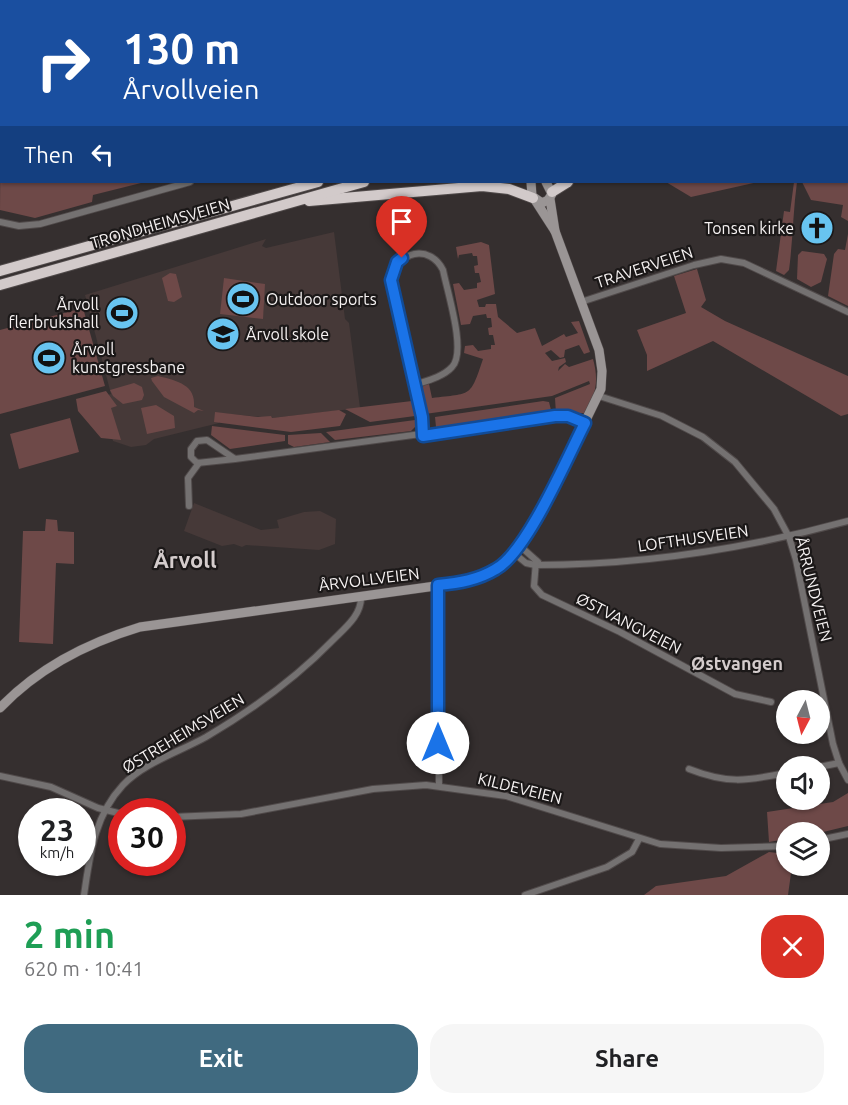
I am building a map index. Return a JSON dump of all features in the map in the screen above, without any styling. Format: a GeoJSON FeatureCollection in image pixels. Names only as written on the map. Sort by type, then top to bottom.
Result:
{"type":"FeatureCollection","features":[{"type":"Feature","properties":{"kind":"highway"},"geometry":{"type":"LineString","coordinates":[[252,198],[291,183]]}},
{"type":"Feature","properties":{"kind":"highway","name":"TRONDHEIMSVEIEN"},"geometry":{"type":"LineString","coordinates":[[0,271],[252,198],[314,183]]}},
{"type":"Feature","properties":{"kind":"highway","name":"TRONDHEIMSVEIEN"},"geometry":{"type":"LineString","coordinates":[[0,285],[264,208],[360,183]]}},
{"type":"Feature","properties":{"kind":"highway"},"geometry":{"type":"LineString","coordinates":[[546,186],[562,183]]}},
{"type":"Feature","properties":{"kind":"highway"},"geometry":{"type":"LineString","coordinates":[[264,208],[349,196],[473,187],[533,192]]}},
{"type":"Feature","properties":{"kind":"street"},"geometry":{"type":"LineString","coordinates":[[0,222],[19,226],[40,224],[186,183]]}},
{"type":"Feature","properties":{"kind":"street"},"geometry":{"type":"LineString","coordinates":[[535,184],[546,186],[542,202],[533,192],[535,184]]}},
{"type":"Feature","properties":{"kind":"street","name":"ÅRVOLLVEIEN"},"geometry":{"type":"LineString","coordinates":[[0,708],[27,683],[60,659],[122,632],[169,621],[438,585],[482,577],[498,569],[517,550],[599,396],[602,382],[601,359],[555,231],[546,186]]}},
{"type":"Feature","properties":{"kind":"street","name":"ÅRVOLLVEIEN"},"geometry":{"type":"LineString","coordinates":[[533,192],[555,231]]}},
{"type":"Feature","properties":{"kind":"street"},"geometry":{"type":"LineString","coordinates":[[414,385],[438,376],[453,367],[458,355],[458,341],[443,270],[438,262],[424,255],[402,258],[397,262],[391,280],[423,436]]}},
{"type":"Feature","properties":{"kind":"street","name":"TRAVERVEIEN"},"geometry":{"type":"LineString","coordinates":[[581,302],[694,265],[721,259],[744,263],[848,312]]}},
{"type":"Feature","properties":{"kind":"street","name":"ÅRRUNDVEIEN"},"geometry":{"type":"LineString","coordinates":[[599,396],[663,416],[692,430],[735,462],[761,492],[789,537],[800,575],[839,763],[848,780]]}},
{"type":"Feature","properties":{"kind":"street"},"geometry":{"type":"LineString","coordinates":[[235,459],[212,443],[201,440],[193,446],[191,453],[193,460],[199,463],[235,459],[423,436],[555,416],[568,416],[585,423]]}},
{"type":"Feature","properties":{"kind":"street"},"geometry":{"type":"LineString","coordinates":[[189,506],[188,478],[199,463]]}},
{"type":"Feature","properties":{"kind":"street","name":"LOFTHUSVEIEN"},"geometry":{"type":"LineString","coordinates":[[537,563],[660,558],[789,537],[848,521]]}},
{"type":"Feature","properties":{"kind":"street"},"geometry":{"type":"LineString","coordinates":[[517,550],[526,563],[537,563]]}},
{"type":"Feature","properties":{"kind":"street","name":"ØSTVANGVEIEN"},"geometry":{"type":"LineString","coordinates":[[537,563],[534,586],[542,595],[620,632],[735,694],[771,702]]}},
{"type":"Feature","properties":{"kind":"street"},"geometry":{"type":"LineString","coordinates":[[438,585],[439,786]]}},
{"type":"Feature","properties":{"kind":"street","name":"ØSTREHEIMSVEIEN"},"geometry":{"type":"LineString","coordinates":[[84,895],[94,837],[104,810],[124,784],[140,771],[240,717],[289,681],[351,622],[360,606],[361,596]]}},
{"type":"Feature","properties":{"kind":"street"},"geometry":{"type":"LineString","coordinates":[[830,765],[839,763]]}},
{"type":"Feature","properties":{"kind":"street"},"geometry":{"type":"LineString","coordinates":[[689,769],[723,780],[776,774]]}},
{"type":"Feature","properties":{"kind":"street"},"geometry":{"type":"LineString","coordinates":[[0,776],[51,787],[108,811]]}},
{"type":"Feature","properties":{"kind":"street","name":"KILDEVEIEN"},"geometry":{"type":"LineString","coordinates":[[186,816],[264,810],[384,787],[439,786],[506,796],[639,839],[683,847],[776,846]]}},
{"type":"Feature","properties":{"kind":"street"},"geometry":{"type":"LineString","coordinates":[[830,838],[848,834]]}},
{"type":"Feature","properties":{"kind":"street"},"geometry":{"type":"LineString","coordinates":[[525,895],[607,867],[632,852],[639,839]]}},
{"type":"Feature","properties":{"kind":"shaded area"},"geometry":{"type":"Polygon","coordinates":[[[0,183],[141,183],[93,195],[92,202],[35,218],[0,210],[0,183]]]}},
{"type":"Feature","properties":{"kind":"shaded area"},"geometry":{"type":"Polygon","coordinates":[[[668,183],[754,183],[691,197],[668,183]]]}},
{"type":"Feature","properties":{"kind":"shaded area"},"geometry":{"type":"Polygon","coordinates":[[[794,183],[797,183],[789,270],[784,275],[776,271],[784,211],[790,212],[794,183]]]}},
{"type":"Feature","properties":{"kind":"shaded area"},"geometry":{"type":"Polygon","coordinates":[[[802,183],[848,183],[848,221],[841,217],[843,205],[811,200],[802,183]]]}},
{"type":"Feature","properties":{"kind":"shaded area","name":"Årvoll skole"},"geometry":{"type":"Polygon","coordinates":[[[334,232],[345,319],[349,323],[360,408],[272,418],[220,413],[219,423],[154,439],[146,445],[131,447],[113,441],[101,397],[111,394],[85,295],[266,239],[262,246],[266,248],[334,232]]]}},
{"type":"Feature","properties":{"kind":"shaded area"},"geometry":{"type":"Polygon","coordinates":[[[848,234],[848,306],[828,296],[834,254],[838,249],[845,250],[848,234]]]}},
{"type":"Feature","properties":{"kind":"shaded area"},"geometry":{"type":"Polygon","coordinates":[[[481,242],[489,245],[495,294],[477,300],[479,307],[496,304],[498,317],[517,333],[535,328],[542,346],[564,334],[566,337],[578,333],[571,322],[579,321],[590,352],[584,354],[579,345],[565,350],[564,357],[560,358],[551,350],[545,353],[552,361],[565,358],[566,362],[559,367],[558,371],[565,364],[569,367],[593,359],[596,374],[595,387],[592,400],[585,413],[556,414],[555,398],[590,384],[589,381],[552,396],[425,414],[420,391],[424,385],[429,384],[432,398],[468,391],[475,381],[483,359],[464,353],[465,346],[473,345],[478,351],[491,349],[491,345],[495,345],[493,335],[489,335],[488,328],[492,327],[491,318],[487,318],[486,314],[473,316],[470,324],[461,325],[453,284],[459,283],[464,290],[477,288],[477,283],[481,282],[479,273],[475,273],[474,266],[478,265],[477,256],[473,256],[472,253],[459,255],[458,259],[456,247],[481,242]]]}},
{"type":"Feature","properties":{"kind":"shaded area"},"geometry":{"type":"Polygon","coordinates":[[[802,251],[824,254],[827,259],[821,282],[811,287],[797,279],[798,255],[802,251]]]}},
{"type":"Feature","properties":{"kind":"shaded area"},"geometry":{"type":"Polygon","coordinates":[[[697,269],[706,300],[701,307],[725,321],[848,376],[848,414],[841,416],[713,341],[647,371],[647,355],[637,330],[686,313],[674,276],[697,269]]]}},
{"type":"Feature","properties":{"kind":"shaded area"},"geometry":{"type":"Polygon","coordinates":[[[170,273],[176,274],[182,297],[174,302],[168,301],[162,278],[170,273]]]}},
{"type":"Feature","properties":{"kind":"shaded area","name":"Outdoor sports"},"geometry":{"type":"Polygon","coordinates":[[[224,278],[265,284],[263,319],[220,314],[224,278]]]}},
{"type":"Feature","properties":{"kind":"shaded area","name":"Årvoll kunstgressbane"},"geometry":{"type":"Polygon","coordinates":[[[83,308],[105,386],[0,414],[0,330],[83,308]]]}},
{"type":"Feature","properties":{"kind":"shaded area"},"geometry":{"type":"Polygon","coordinates":[[[158,376],[184,385],[192,394],[194,407],[204,411],[198,410],[194,413],[164,397],[151,378],[158,376]]]}},
{"type":"Feature","properties":{"kind":"shaded area"},"geometry":{"type":"Polygon","coordinates":[[[134,383],[142,387],[144,395],[142,400],[123,404],[113,396],[110,390],[134,383]]]}},
{"type":"Feature","properties":{"kind":"shaded area"},"geometry":{"type":"Polygon","coordinates":[[[106,391],[117,406],[111,408],[121,440],[101,438],[78,411],[76,399],[106,391]]]}},
{"type":"Feature","properties":{"kind":"shaded area"},"geometry":{"type":"Polygon","coordinates":[[[412,401],[415,416],[370,422],[345,409],[412,401]]]}},
{"type":"Feature","properties":{"kind":"shaded area"},"geometry":{"type":"Polygon","coordinates":[[[549,402],[552,414],[538,413],[436,427],[435,417],[549,402]]]}},
{"type":"Feature","properties":{"kind":"shaded area"},"geometry":{"type":"Polygon","coordinates":[[[156,405],[174,416],[175,428],[147,434],[141,408],[156,405]]]}},
{"type":"Feature","properties":{"kind":"shaded area"},"geometry":{"type":"Polygon","coordinates":[[[339,410],[346,414],[340,426],[291,432],[214,422],[215,412],[258,417],[271,416],[272,418],[339,410]]]}},
{"type":"Feature","properties":{"kind":"shaded area"},"geometry":{"type":"Polygon","coordinates":[[[70,418],[79,452],[19,469],[10,434],[70,418]]]}},
{"type":"Feature","properties":{"kind":"shaded area"},"geometry":{"type":"Polygon","coordinates":[[[415,420],[415,427],[411,431],[335,440],[326,432],[415,420]]]}},
{"type":"Feature","properties":{"kind":"shaded area"},"geometry":{"type":"Polygon","coordinates":[[[212,426],[285,435],[285,441],[230,449],[211,435],[212,426]]]}},
{"type":"Feature","properties":{"kind":"shaded area"},"geometry":{"type":"Polygon","coordinates":[[[321,433],[330,442],[294,447],[288,444],[288,435],[321,433]]]}},
{"type":"Feature","properties":{"kind":"shaded area"},"geometry":{"type":"Polygon","coordinates":[[[194,503],[261,530],[279,528],[277,520],[304,512],[320,511],[336,519],[335,544],[319,550],[246,545],[242,547],[234,544],[222,546],[184,531],[194,503]]]}},
{"type":"Feature","properties":{"kind":"shaded area"},"geometry":{"type":"Polygon","coordinates":[[[46,519],[57,520],[58,531],[74,532],[74,564],[56,563],[53,644],[19,642],[23,531],[45,531],[46,519]]]}},
{"type":"Feature","properties":{"kind":"shaded area"},"geometry":{"type":"Polygon","coordinates":[[[848,793],[848,826],[830,830],[830,822],[776,822],[776,841],[769,842],[767,812],[830,810],[830,802],[848,793]]]}},
{"type":"Feature","properties":{"kind":"shaded area"},"geometry":{"type":"Polygon","coordinates":[[[769,852],[776,853],[776,876],[791,876],[788,895],[644,895],[656,886],[726,876],[769,852]]]}},
{"type":"Feature","properties":{"kind":"place","name":"Tonsen kirke"},"geometry":{"type":"Point","coordinates":[817,228]}},
{"type":"Feature","properties":{"kind":"place","name":"Outdoor sports"},"geometry":{"type":"Point","coordinates":[243,299]}},
{"type":"Feature","properties":{"kind":"place","name":"Årvoll flerbrukshall"},"geometry":{"type":"Point","coordinates":[122,313]}},
{"type":"Feature","properties":{"kind":"place","name":"Årvoll skole"},"geometry":{"type":"Point","coordinates":[223,334]}},
{"type":"Feature","properties":{"kind":"place","name":"Årvoll kunstgressbane"},"geometry":{"type":"Point","coordinates":[49,358]}},
{"type":"Feature","properties":{"kind":"district","name":"Årvoll"},"geometry":{"type":"Point","coordinates":[185,560]}},
{"type":"Feature","properties":{"kind":"district","name":"Østvangen"},"geometry":{"type":"Point","coordinates":[737,664]}},
{"type":"Feature","properties":{"kind":"route"},"geometry":{"type":"LineString","coordinates":[[402,258],[397,262],[391,280],[422,417],[423,436],[555,416],[573,417],[585,423],[524,539],[510,559],[498,569],[482,577],[438,585],[438,743]]}}]}
